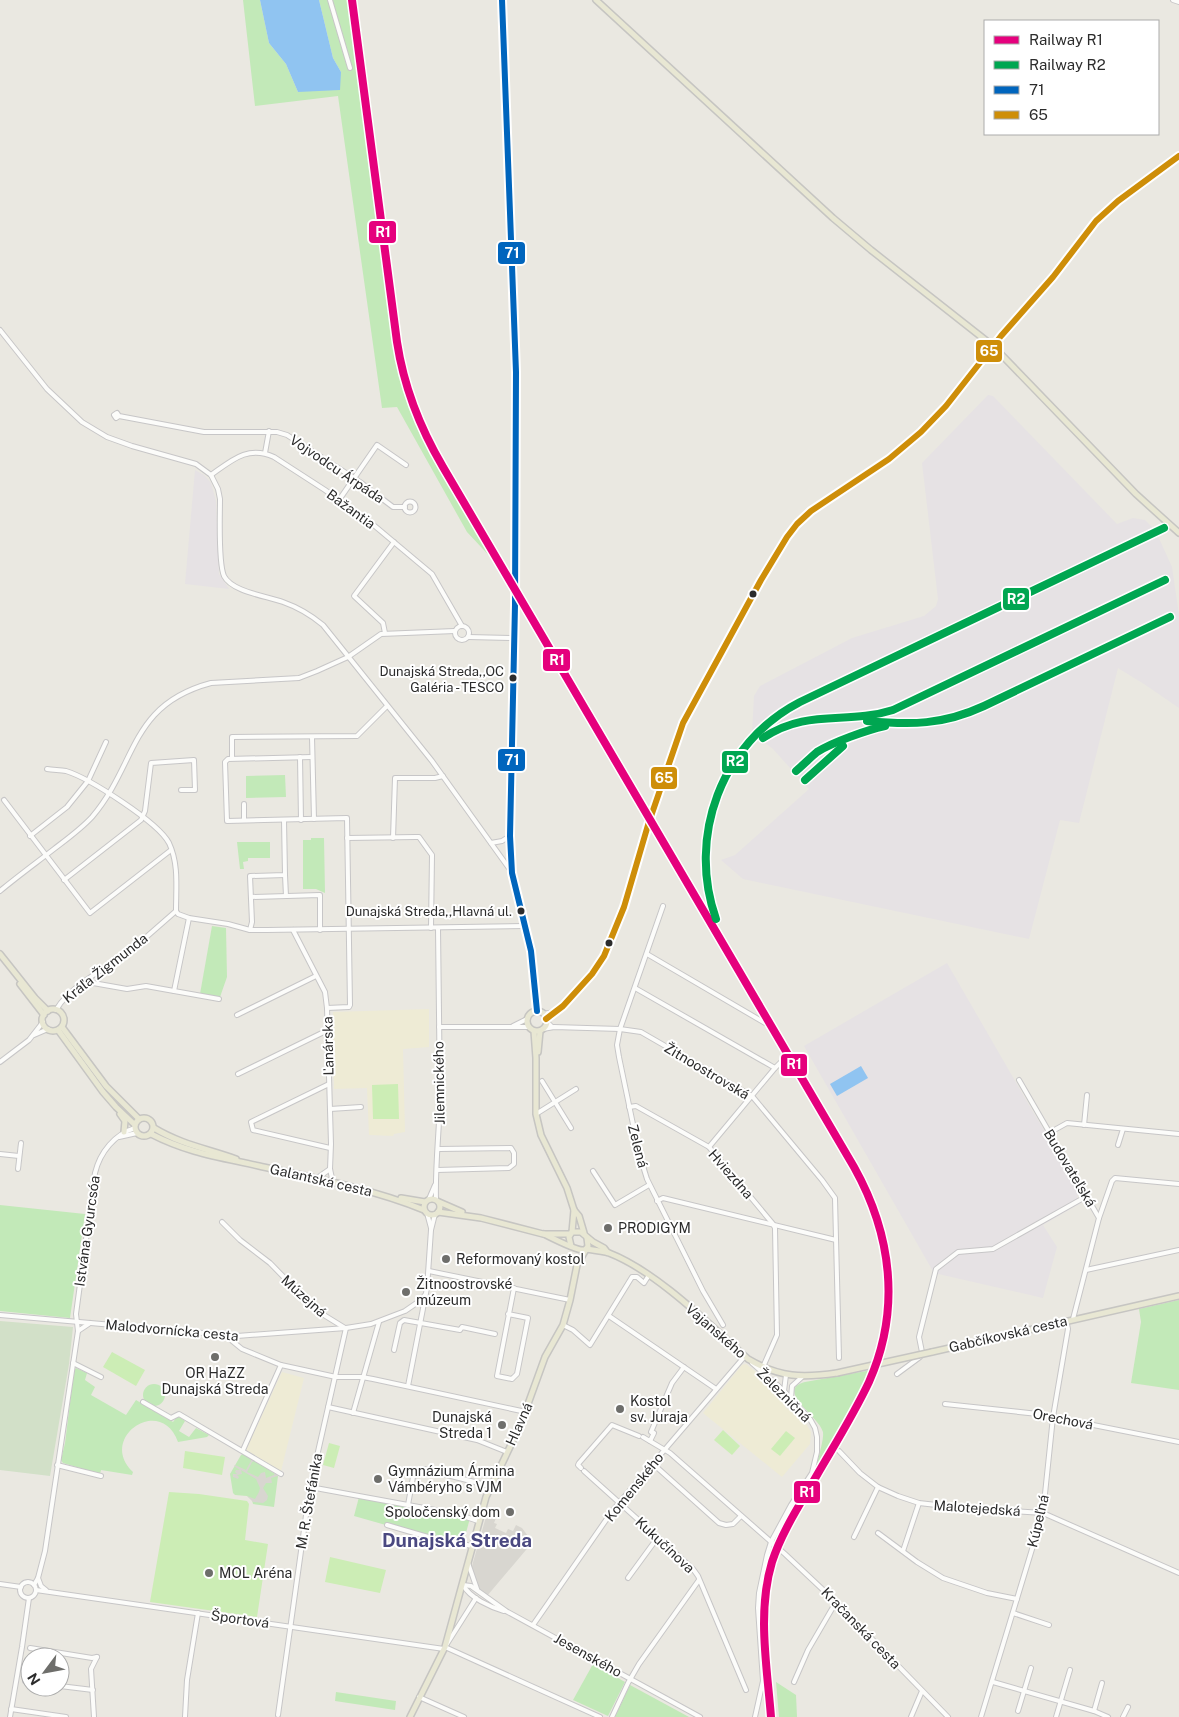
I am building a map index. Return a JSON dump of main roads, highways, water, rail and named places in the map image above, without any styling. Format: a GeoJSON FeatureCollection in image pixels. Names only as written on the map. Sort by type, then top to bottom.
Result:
{"type":"FeatureCollection","features":[{"type":"Feature","properties":{"kind":"main road"},"geometry":{"type":"LineString","coordinates":[[502,0],[516,372],[510,836],[512,873],[526,926],[534,969],[537,1011],[546,1018],[539,1030],[536,1058],[536,1114],[541,1135],[567,1188],[588,1243],[577,1264]]}},
{"type":"Feature","properties":{"kind":"main road"},"geometry":{"type":"LineString","coordinates":[[596,0],[833,218],[993,346],[1136,494],[1179,533]]}},
{"type":"Feature","properties":{"kind":"main road"},"geometry":{"type":"LineString","coordinates":[[0,954],[34,998],[48,1011],[44,1015],[43,1022],[48,1029],[60,1028]]}},
{"type":"Feature","properties":{"kind":"main road"},"geometry":{"type":"LineString","coordinates":[[16,975],[31,1000],[44,1015]]}},
{"type":"Feature","properties":{"kind":"main road","name":"Galantská cesta"},"geometry":{"type":"LineString","coordinates":[[48,1011],[56,1010],[64,1016],[64,1022],[60,1028]]}},
{"type":"Feature","properties":{"kind":"main road"},"geometry":{"type":"LineString","coordinates":[[537,1011],[527,1019],[528,1027],[539,1030]]}},
{"type":"Feature","properties":{"kind":"main road","name":"Galantská cesta"},"geometry":{"type":"LineString","coordinates":[[60,1028],[92,1077],[143,1136],[151,1134],[187,1150],[393,1198],[426,1212],[436,1213]]}},
{"type":"Feature","properties":{"kind":"main road","name":"Galantská cesta"},"geometry":{"type":"LineString","coordinates":[[60,1028],[106,1086],[140,1119],[150,1120],[154,1128],[170,1138],[248,1164]]}},
{"type":"Feature","properties":{"kind":"main road"},"geometry":{"type":"LineString","coordinates":[[116,1107],[125,1121],[124,1132]]}},
{"type":"Feature","properties":{"kind":"main road"},"geometry":{"type":"LineString","coordinates":[[136,1128],[140,1119]]}},
{"type":"Feature","properties":{"kind":"main road"},"geometry":{"type":"LineString","coordinates":[[151,1134],[154,1128]]}},
{"type":"Feature","properties":{"kind":"main road","name":"Galantská cesta"},"geometry":{"type":"LineString","coordinates":[[393,1198],[438,1201]]}},
{"type":"Feature","properties":{"kind":"main road"},"geometry":{"type":"LineString","coordinates":[[426,1212],[427,1200]]}},
{"type":"Feature","properties":{"kind":"main road"},"geometry":{"type":"LineString","coordinates":[[438,1201],[440,1207],[436,1213],[470,1216],[544,1234],[562,1235],[578,1231],[607,1252]]}},
{"type":"Feature","properties":{"kind":"main road"},"geometry":{"type":"LineString","coordinates":[[438,1201],[470,1216]]}},
{"type":"Feature","properties":{"kind":"main road"},"geometry":{"type":"LineString","coordinates":[[574,1210],[569,1240],[577,1264]]}},
{"type":"Feature","properties":{"kind":"main road"},"geometry":{"type":"LineString","coordinates":[[544,1234],[574,1251],[607,1252]]}},
{"type":"Feature","properties":{"kind":"main road","name":"Vajanského"},"geometry":{"type":"LineString","coordinates":[[607,1252],[649,1275],[746,1357],[763,1367],[786,1375],[802,1377],[838,1373]]}},
{"type":"Feature","properties":{"kind":"main road","name":"Hlavná"},"geometry":{"type":"LineString","coordinates":[[409,1716],[444,1648],[463,1585],[478,1521],[490,1486],[526,1412],[545,1357],[563,1325],[577,1264]]}},
{"type":"Feature","properties":{"kind":"main road","name":"Gabčíkovská cesta"},"geometry":{"type":"LineString","coordinates":[[838,1373],[1179,1296]]}},
{"type":"Feature","properties":{"kind":"water"},"geometry":{"type":"Polygon","coordinates":[[[260,0],[319,0],[333,58],[341,72],[340,90],[298,92],[286,64],[269,43],[260,0]]]}},
{"type":"Feature","properties":{"kind":"water"},"geometry":{"type":"Polygon","coordinates":[[[861,1066],[868,1078],[837,1096],[830,1084],[861,1066]]]}},
{"type":"Feature","properties":{"kind":"rail line","name":"R1"},"geometry":{"type":"LineString","coordinates":[[352,0],[397,342],[404,375],[420,422],[443,467],[854,1167],[877,1219],[884,1246],[888,1273],[888,1300],[886,1328],[879,1355],[863,1394],[781,1539],[767,1581],[764,1639],[771,1717]]}},
{"type":"Feature","properties":{"kind":"rail line","name":"R2"},"geometry":{"type":"LineString","coordinates":[[716,919],[708,888],[706,856],[709,825],[718,795],[731,767],[749,742],[773,720],[800,702],[1164,528]]}},
{"type":"Feature","properties":{"kind":"rail line","name":"R2"},"geometry":{"type":"LineString","coordinates":[[763,738],[796,723],[827,718],[876,714],[893,710],[1165,580]]}},
{"type":"Feature","properties":{"kind":"rail line","name":"R2"},"geometry":{"type":"LineString","coordinates":[[867,721],[913,723],[955,717],[984,706],[1170,617]]}},
{"type":"Feature","properties":{"kind":"rail line","name":"R2"},"geometry":{"type":"LineString","coordinates":[[796,771],[824,748],[869,730],[885,726]]}},
{"type":"Feature","properties":{"kind":"rail line","name":"R2"},"geometry":{"type":"LineString","coordinates":[[805,780],[843,746]]}},
{"type":"Feature","properties":{"kind":"place","name":"Dunajská Streda,,OC Galéria - TESCO"},"geometry":{"type":"Point","coordinates":[513,678]}},
{"type":"Feature","properties":{"kind":"place","name":"Dunajská Streda,,Hlavná ul."},"geometry":{"type":"Point","coordinates":[521,911]}},
{"type":"Feature","properties":{"kind":"place","name":"PRODIGYM"},"geometry":{"type":"Point","coordinates":[608,1228]}},
{"type":"Feature","properties":{"kind":"place","name":"Reformovaný kostol"},"geometry":{"type":"Point","coordinates":[446,1259]}},
{"type":"Feature","properties":{"kind":"place","name":"Žitnoostrovské múzeum"},"geometry":{"type":"Point","coordinates":[406,1292]}},
{"type":"Feature","properties":{"kind":"place","name":"OR HaZZ Dunajská Streda"},"geometry":{"type":"Point","coordinates":[215,1357]}},
{"type":"Feature","properties":{"kind":"place","name":"Kostol sv. Juraja"},"geometry":{"type":"Point","coordinates":[620,1409]}},
{"type":"Feature","properties":{"kind":"place","name":"Dunajská Streda 1"},"geometry":{"type":"Point","coordinates":[502,1425]}},
{"type":"Feature","properties":{"kind":"place","name":"Gymnázium Ármina Vámbéryho s VJM"},"geometry":{"type":"Point","coordinates":[378,1479]}},
{"type":"Feature","properties":{"kind":"place","name":"Spoločenský dom"},"geometry":{"type":"Point","coordinates":[510,1512]}},
{"type":"Feature","properties":{"kind":"place","name":"MOL Aréna"},"geometry":{"type":"Point","coordinates":[209,1573]}},
{"type":"Feature","properties":{"kind":"district","name":"Dunajská Streda"},"geometry":{"type":"Point","coordinates":[457,1540]}}]}
